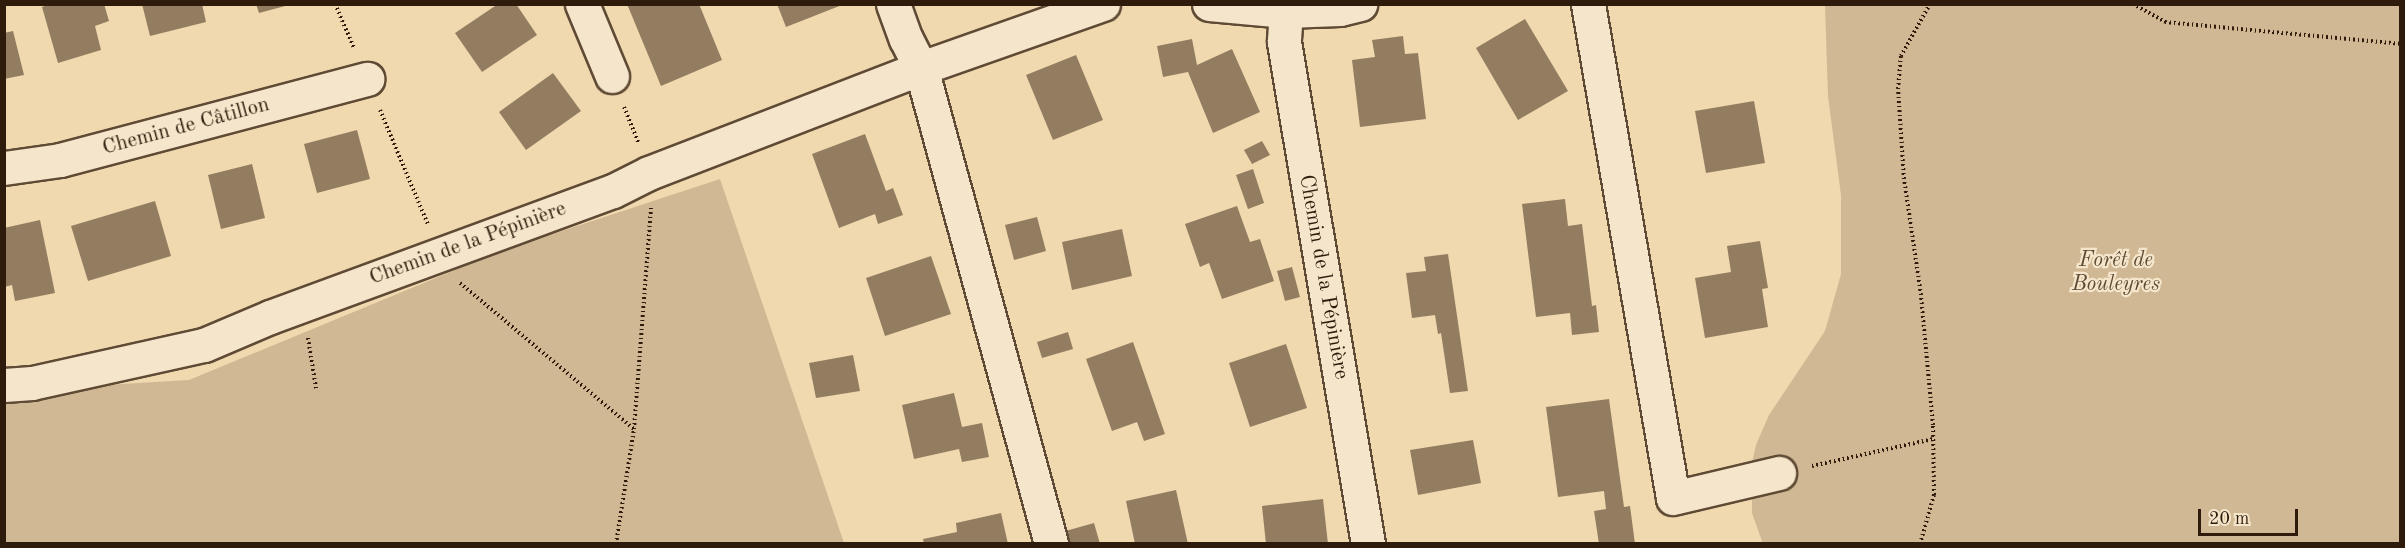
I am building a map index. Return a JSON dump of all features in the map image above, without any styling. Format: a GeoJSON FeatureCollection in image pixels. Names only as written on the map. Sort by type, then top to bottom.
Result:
{"type":"FeatureCollection","features":[{"type":"Feature","properties":{"kind":"street"},"geometry":{"type":"LineString","coordinates":[[582,4],[612,76]]}},
{"type":"Feature","properties":{"kind":"street"},"geometry":{"type":"LineString","coordinates":[[893,4],[906,39],[921,68],[1051,543]]}},
{"type":"Feature","properties":{"kind":"street","name":"Chemin de la Pépinière"},"geometry":{"type":"LineString","coordinates":[[4,385],[43,381],[204,345],[270,317],[439,253],[602,195],[649,173],[921,68],[1103,4]]}},
{"type":"Feature","properties":{"kind":"street"},"geometry":{"type":"LineString","coordinates":[[1209,4],[1286,11],[1340,9],[1360,4]]}},
{"type":"Feature","properties":{"kind":"street"},"geometry":{"type":"LineString","coordinates":[[1588,4],[1673,498],[1779,473]]}},
{"type":"Feature","properties":{"kind":"street","name":"Chemin de la Pépinière"},"geometry":{"type":"LineString","coordinates":[[1286,11],[1284,42],[1368,543]]}},
{"type":"Feature","properties":{"kind":"street","name":"Chemin de Câtillon"},"geometry":{"type":"LineString","coordinates":[[4,168],[60,160],[367,79]]}},
{"type":"Feature","properties":{"kind":"path"},"geometry":{"type":"LineString","coordinates":[[335,4],[439,253],[453,277],[634,429]]}},
{"type":"Feature","properties":{"kind":"path"},"geometry":{"type":"LineString","coordinates":[[1920,543],[1934,495],[1933,439],[1921,295],[1904,179],[1898,89],[1900,56],[1930,4]]}},
{"type":"Feature","properties":{"kind":"path"},"geometry":{"type":"LineString","coordinates":[[2133,4],[2165,22],[2400,44]]}},
{"type":"Feature","properties":{"kind":"path"},"geometry":{"type":"LineString","coordinates":[[612,76],[649,173],[651,212],[634,429],[616,543]]}},
{"type":"Feature","properties":{"kind":"path"},"geometry":{"type":"LineString","coordinates":[[1779,473],[1933,439]]}},
{"type":"Feature","properties":{"kind":"green space","name":"Forêt de Bouleyres"},"geometry":{"type":"Polygon","coordinates":[[[1825,5],[2400,5],[2400,543],[1763,544],[1752,513],[1752,463],[1756,445],[1769,415],[1825,331],[1841,274],[1841,195],[1828,96],[1825,5]]]}},
{"type":"Feature","properties":{"kind":"green space"},"geometry":{"type":"Polygon","coordinates":[[[720,179],[844,543],[5,544],[5,391],[189,380],[501,251],[720,179]]]}},
{"type":"Feature","properties":{"kind":"building"},"geometry":{"type":"Polygon","coordinates":[[[50,4],[104,4],[109,21],[95,26],[101,50],[58,63],[42,7],[50,4]]]}},
{"type":"Feature","properties":{"kind":"building"},"geometry":{"type":"Polygon","coordinates":[[[142,4],[202,4],[206,22],[150,36],[142,4]]]}},
{"type":"Feature","properties":{"kind":"building"},"geometry":{"type":"Polygon","coordinates":[[[256,4],[289,4],[289,5],[259,13],[256,4]]]}},
{"type":"Feature","properties":{"kind":"building"},"geometry":{"type":"Polygon","coordinates":[[[498,4],[516,4],[537,35],[482,72],[455,33],[498,4]]]}},
{"type":"Feature","properties":{"kind":"building"},"geometry":{"type":"Polygon","coordinates":[[[627,4],[699,4],[722,60],[661,86],[627,4]]]}},
{"type":"Feature","properties":{"kind":"building"},"geometry":{"type":"Polygon","coordinates":[[[777,4],[842,4],[842,5],[786,27],[777,4]]]}},
{"type":"Feature","properties":{"kind":"building"},"geometry":{"type":"Polygon","coordinates":[[[1525,19],[1568,91],[1518,120],[1476,48],[1525,19]]]}},
{"type":"Feature","properties":{"kind":"building"},"geometry":{"type":"Polygon","coordinates":[[[13,31],[24,75],[4,79],[4,33],[13,31]]]}},
{"type":"Feature","properties":{"kind":"building"},"geometry":{"type":"Polygon","coordinates":[[[1403,36],[1405,54],[1418,53],[1426,119],[1360,127],[1352,60],[1375,57],[1372,40],[1403,36]]]}},
{"type":"Feature","properties":{"kind":"building"},"geometry":{"type":"Polygon","coordinates":[[[1192,39],[1197,65],[1232,49],[1260,112],[1213,133],[1188,72],[1163,77],[1157,46],[1192,39]]]}},
{"type":"Feature","properties":{"kind":"building"},"geometry":{"type":"Polygon","coordinates":[[[1076,55],[1103,120],[1053,140],[1026,75],[1076,55]]]}},
{"type":"Feature","properties":{"kind":"building"},"geometry":{"type":"Polygon","coordinates":[[[553,73],[581,111],[526,150],[499,112],[553,73]]]}},
{"type":"Feature","properties":{"kind":"building"},"geometry":{"type":"Polygon","coordinates":[[[1754,101],[1765,163],[1706,173],[1695,111],[1754,101]]]}},
{"type":"Feature","properties":{"kind":"building"},"geometry":{"type":"Polygon","coordinates":[[[357,130],[370,179],[317,193],[304,144],[357,130]]]}},
{"type":"Feature","properties":{"kind":"building"},"geometry":{"type":"Polygon","coordinates":[[[865,134],[886,191],[893,188],[903,215],[878,224],[875,214],[839,228],[812,154],[865,134]]]}},
{"type":"Feature","properties":{"kind":"building"},"geometry":{"type":"Polygon","coordinates":[[[1262,141],[1270,155],[1252,164],[1244,150],[1262,141]]]}},
{"type":"Feature","properties":{"kind":"building"},"geometry":{"type":"Polygon","coordinates":[[[252,164],[265,218],[221,229],[208,175],[252,164]]]}},
{"type":"Feature","properties":{"kind":"building"},"geometry":{"type":"Polygon","coordinates":[[[1253,169],[1264,203],[1248,209],[1236,175],[1253,169]]]}},
{"type":"Feature","properties":{"kind":"building"},"geometry":{"type":"Polygon","coordinates":[[[1565,199],[1568,226],[1582,224],[1592,306],[1596,305],[1599,332],[1572,335],[1570,313],[1536,317],[1522,204],[1565,199]]]}},
{"type":"Feature","properties":{"kind":"building"},"geometry":{"type":"Polygon","coordinates":[[[155,201],[171,256],[88,281],[71,226],[155,201]]]}},
{"type":"Feature","properties":{"kind":"building"},"geometry":{"type":"Polygon","coordinates":[[[1237,206],[1250,242],[1260,239],[1274,281],[1222,299],[1209,263],[1200,267],[1185,224],[1237,206]]]}},
{"type":"Feature","properties":{"kind":"building"},"geometry":{"type":"Polygon","coordinates":[[[1037,217],[1046,251],[1014,260],[1005,225],[1037,217]]]}},
{"type":"Feature","properties":{"kind":"building"},"geometry":{"type":"Polygon","coordinates":[[[40,220],[55,293],[15,301],[12,285],[4,287],[4,228],[40,220]]]}},
{"type":"Feature","properties":{"kind":"building"},"geometry":{"type":"Polygon","coordinates":[[[1122,229],[1132,276],[1072,290],[1062,242],[1122,229]]]}},
{"type":"Feature","properties":{"kind":"building"},"geometry":{"type":"Polygon","coordinates":[[[1760,241],[1768,288],[1762,289],[1768,327],[1705,338],[1695,278],[1731,272],[1727,246],[1760,241]]]}},
{"type":"Feature","properties":{"kind":"building"},"geometry":{"type":"Polygon","coordinates":[[[1448,254],[1468,391],[1450,393],[1441,333],[1438,334],[1435,315],[1412,318],[1406,273],[1426,271],[1424,257],[1448,254]]]}},
{"type":"Feature","properties":{"kind":"building"},"geometry":{"type":"Polygon","coordinates":[[[931,256],[951,314],[885,336],[866,278],[931,256]]]}},
{"type":"Feature","properties":{"kind":"building"},"geometry":{"type":"Polygon","coordinates":[[[1292,267],[1300,297],[1285,301],[1277,271],[1292,267]]]}},
{"type":"Feature","properties":{"kind":"building"},"geometry":{"type":"Polygon","coordinates":[[[1068,332],[1073,349],[1042,358],[1037,342],[1068,332]]]}},
{"type":"Feature","properties":{"kind":"building"},"geometry":{"type":"Polygon","coordinates":[[[1133,342],[1165,434],[1144,441],[1137,422],[1112,431],[1086,359],[1133,342]]]}},
{"type":"Feature","properties":{"kind":"building"},"geometry":{"type":"Polygon","coordinates":[[[1286,344],[1307,408],[1250,427],[1229,363],[1286,344]]]}},
{"type":"Feature","properties":{"kind":"building"},"geometry":{"type":"Polygon","coordinates":[[[853,355],[860,391],[816,398],[809,363],[853,355]]]}},
{"type":"Feature","properties":{"kind":"building"},"geometry":{"type":"Polygon","coordinates":[[[954,393],[962,427],[982,423],[989,457],[962,462],[959,449],[914,459],[902,405],[954,393]]]}},
{"type":"Feature","properties":{"kind":"building"},"geometry":{"type":"Polygon","coordinates":[[[1609,399],[1624,507],[1630,506],[1635,544],[1599,544],[1594,511],[1606,509],[1604,491],[1558,497],[1546,407],[1609,399]]]}},
{"type":"Feature","properties":{"kind":"building"},"geometry":{"type":"Polygon","coordinates":[[[1473,440],[1481,483],[1418,495],[1410,450],[1473,440]]]}},
{"type":"Feature","properties":{"kind":"building"},"geometry":{"type":"Polygon","coordinates":[[[1176,490],[1188,544],[1135,544],[1126,501],[1176,490]]]}},
{"type":"Feature","properties":{"kind":"building"},"geometry":{"type":"Polygon","coordinates":[[[1323,499],[1328,544],[1266,544],[1262,506],[1323,499]]]}},
{"type":"Feature","properties":{"kind":"building"},"geometry":{"type":"Polygon","coordinates":[[[1001,513],[1008,544],[924,544],[923,539],[957,532],[956,523],[1001,513]]]}},
{"type":"Feature","properties":{"kind":"building"},"geometry":{"type":"Polygon","coordinates":[[[1094,523],[1100,544],[1066,544],[1062,532],[1094,523]]]}}]}
